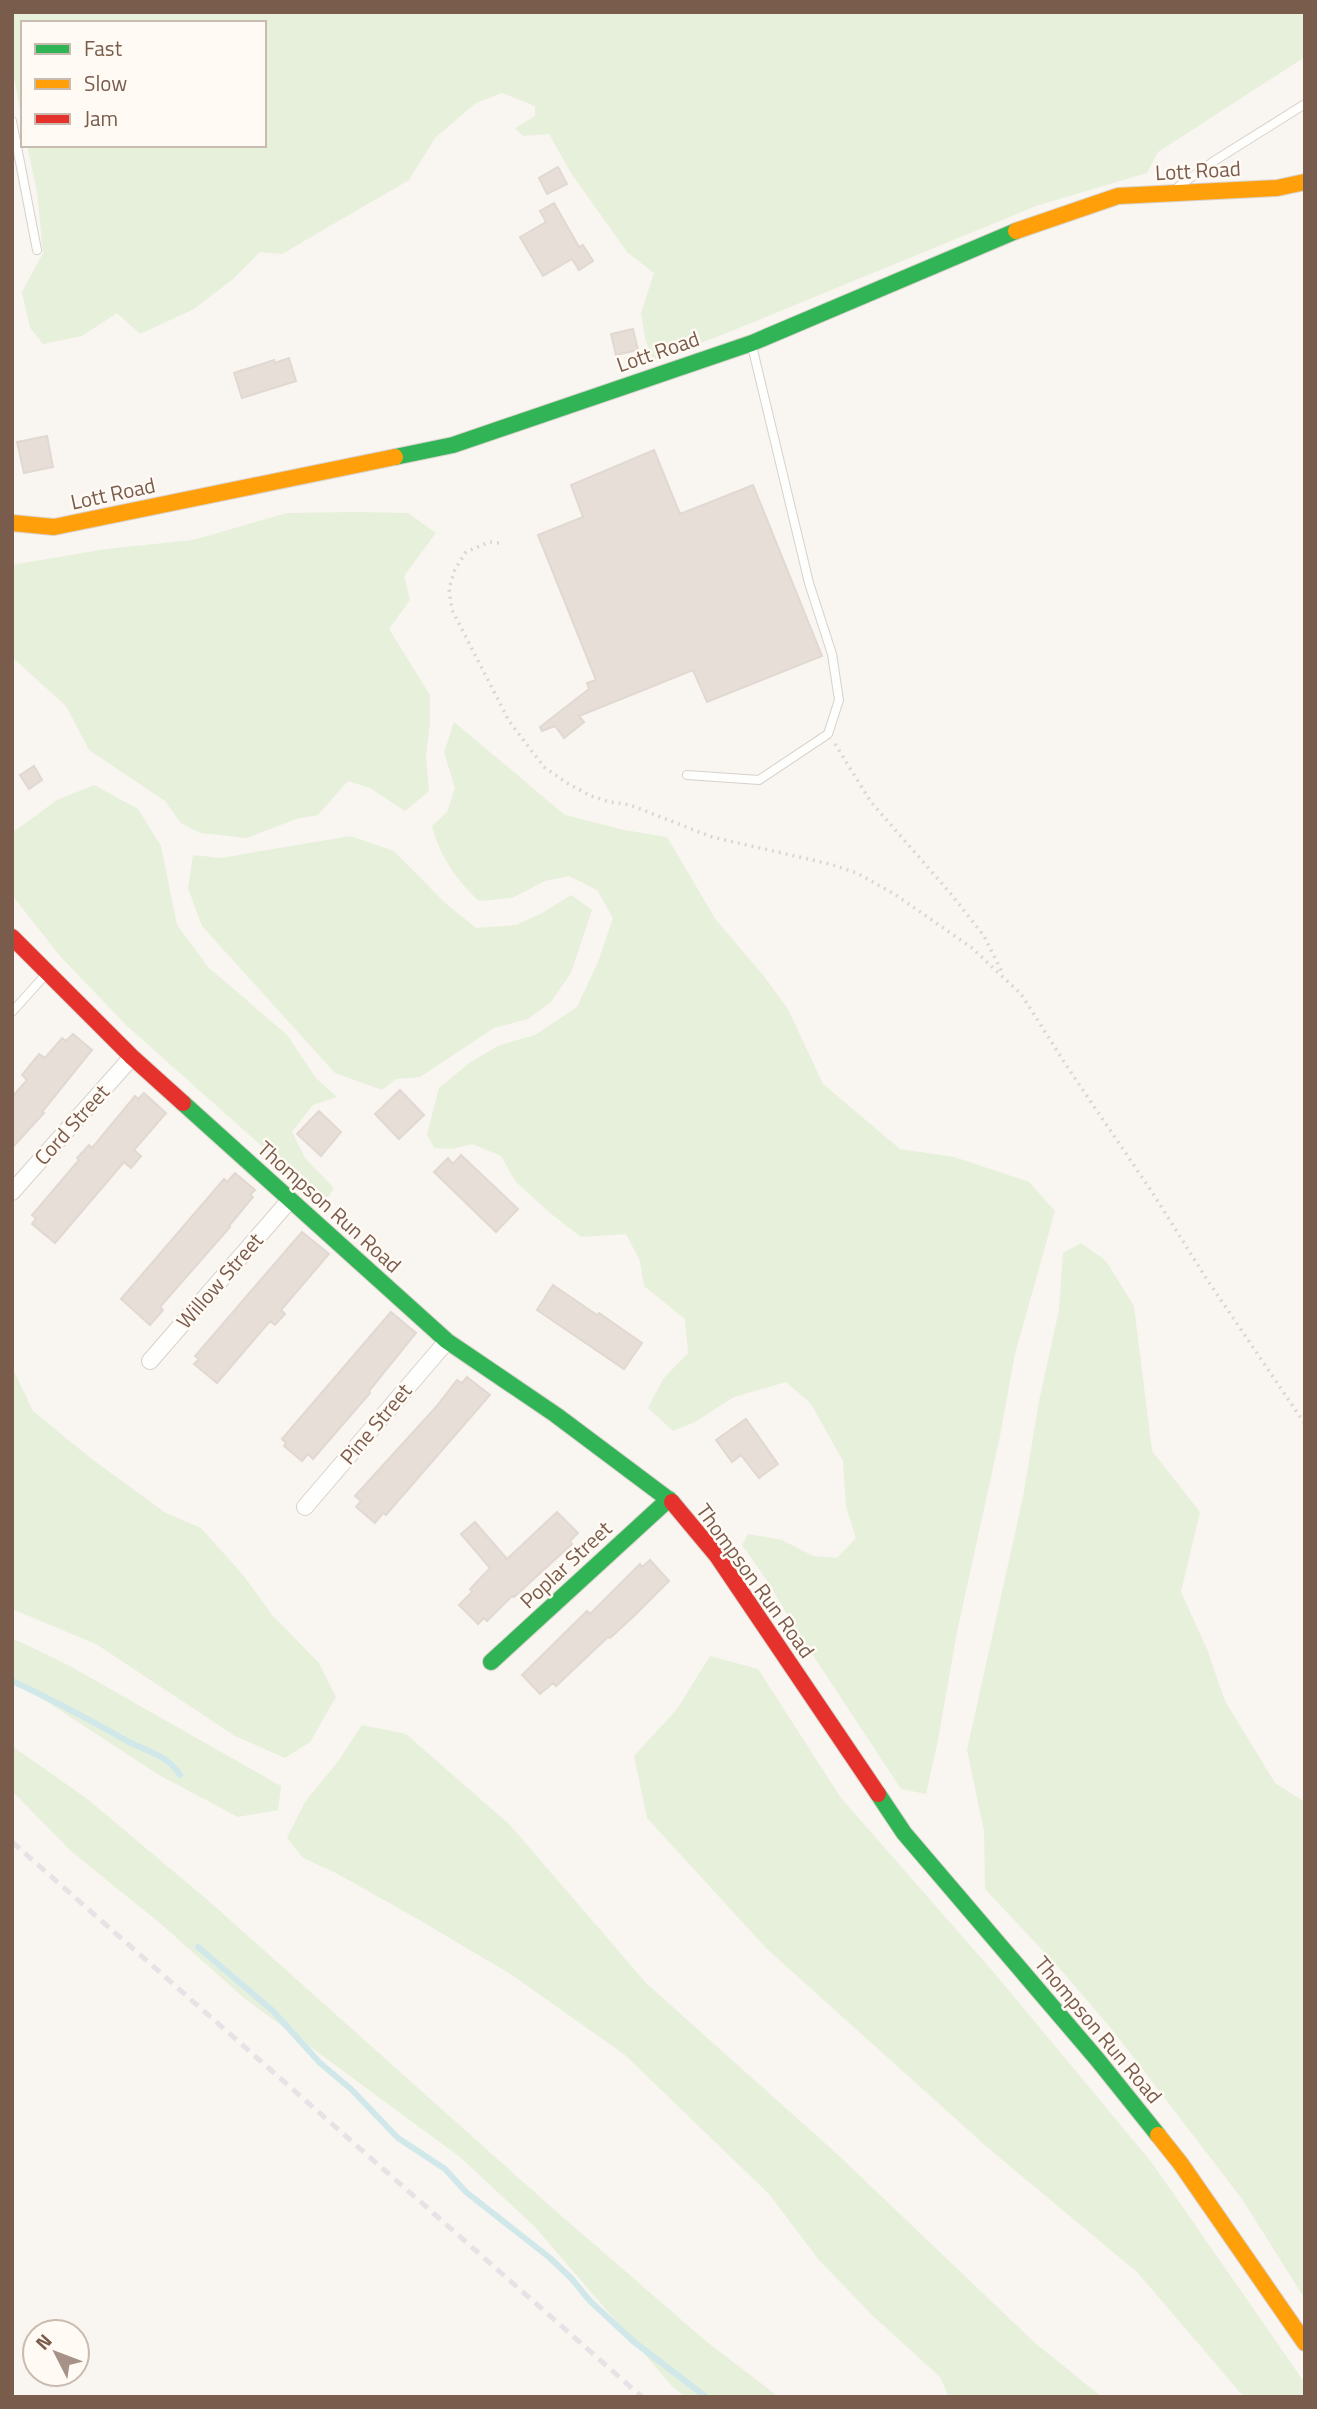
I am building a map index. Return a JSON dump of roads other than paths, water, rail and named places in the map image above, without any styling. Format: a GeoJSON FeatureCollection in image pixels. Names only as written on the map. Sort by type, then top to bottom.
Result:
{"type":"FeatureCollection","features":[{"type":"Feature","properties":{"kind":"street","name":"Lott Road"},"geometry":{"type":"LineString","coordinates":[[12,523],[54,527],[453,445],[752,343],[1000,237],[1118,196],[1277,188],[1305,182]]}},
{"type":"Feature","properties":{"kind":"street","name":"Thompson Run Road"},"geometry":{"type":"LineString","coordinates":[[12,937],[132,1058],[447,1341],[556,1415],[669,1499],[717,1556],[904,1833],[1097,2059],[1181,2164],[1305,2343]]}},
{"type":"Feature","properties":{"kind":"street","name":"Cord Street"},"geometry":{"type":"LineString","coordinates":[[12,1192],[132,1058]]}},
{"type":"Feature","properties":{"kind":"street","name":"Willow Street"},"geometry":{"type":"LineString","coordinates":[[150,1361],[289,1201]]}},
{"type":"Feature","properties":{"kind":"street","name":"Pine Street"},"geometry":{"type":"LineString","coordinates":[[305,1507],[447,1341]]}},
{"type":"Feature","properties":{"kind":"street","name":"Poplar Street"},"geometry":{"type":"LineString","coordinates":[[491,1662],[669,1499]]}},
{"type":"Feature","properties":{"kind":"lane"},"geometry":{"type":"LineString","coordinates":[[1169,194],[1214,161],[1305,104]]}},
{"type":"Feature","properties":{"kind":"lane"},"geometry":{"type":"LineString","coordinates":[[12,121],[37,250]]}},
{"type":"Feature","properties":{"kind":"lane"},"geometry":{"type":"LineString","coordinates":[[687,775],[759,779],[828,734],[839,700],[832,654],[808,583],[752,343]]}},
{"type":"Feature","properties":{"kind":"lane"},"geometry":{"type":"LineString","coordinates":[[12,1012],[47,973]]}},
{"type":"Feature","properties":{"kind":"waterway"},"geometry":{"type":"LineString","coordinates":[[12,1681],[156,1755],[170,1763],[180,1775]]}},
{"type":"Feature","properties":{"kind":"waterway"},"geometry":{"type":"LineString","coordinates":[[198,1947],[273,2011],[320,2063],[351,2089],[398,2138],[445,2169],[466,2192],[550,2258],[590,2301],[633,2341],[706,2397]]}},
{"type":"Feature","properties":{"kind":"railway"},"geometry":{"type":"LineString","coordinates":[[12,1842],[642,2397]]}}]}
